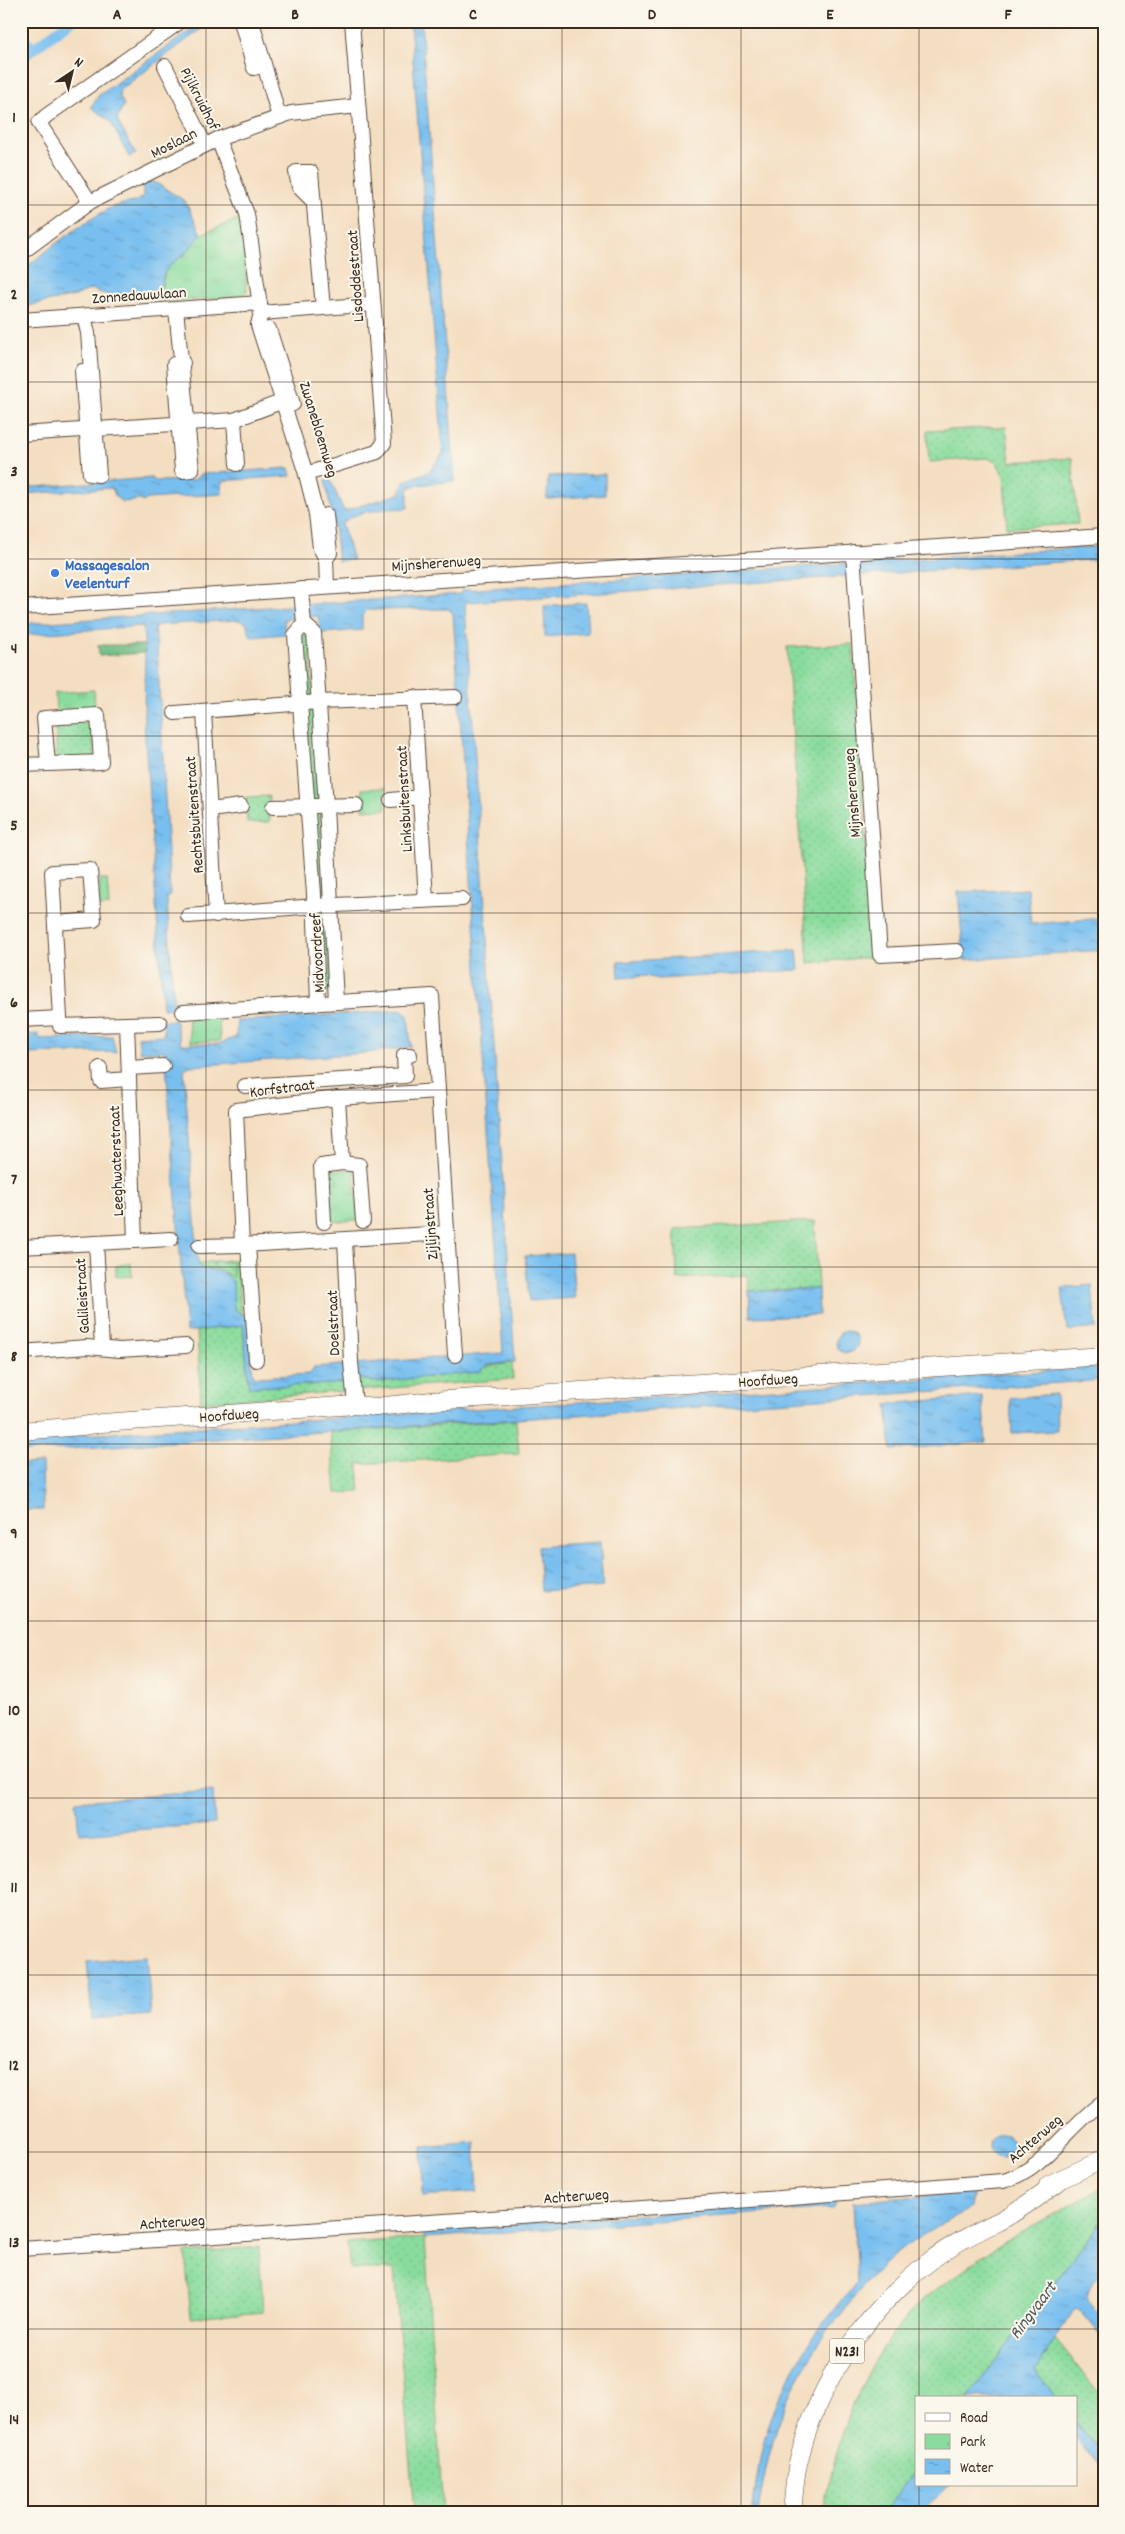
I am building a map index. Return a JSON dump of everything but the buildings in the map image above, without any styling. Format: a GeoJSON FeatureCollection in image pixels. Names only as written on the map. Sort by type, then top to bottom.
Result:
{"type":"FeatureCollection","features":[{"type":"Feature","properties":{"kind":"main road","name":"Hoofdweg"},"geometry":{"type":"LineString","coordinates":[[21,1430],[82,1426],[102,1422],[355,1405],[376,1407],[432,1401],[1104,1356]]}},
{"type":"Feature","properties":{"kind":"main road","name":"Hoofdweg"},"geometry":{"type":"LineString","coordinates":[[21,1422],[64,1419],[102,1422]]}},
{"type":"Feature","properties":{"kind":"main road","name":"N231"},"geometry":{"type":"LineString","coordinates":[[792,2513],[798,2464],[818,2403],[842,2359],[890,2297],[930,2261],[972,2233],[1016,2211],[1058,2182],[1104,2158]]}},
{"type":"Feature","properties":{"kind":"street"},"geometry":{"type":"LineString","coordinates":[[90,202],[39,123],[46,116],[181,21]]}},
{"type":"Feature","properties":{"kind":"street","name":"Lisdoddestraat"},"geometry":{"type":"LineString","coordinates":[[311,472],[377,452],[384,443],[352,21]]}},
{"type":"Feature","properties":{"kind":"street"},"geometry":{"type":"LineString","coordinates":[[263,65],[279,117]]}},
{"type":"Feature","properties":{"kind":"street","name":"Pijlkruidhof"},"geometry":{"type":"LineString","coordinates":[[165,66],[212,142]]}},
{"type":"Feature","properties":{"kind":"street","name":"Moslaan"},"geometry":{"type":"LineString","coordinates":[[21,253],[90,202],[212,142],[292,113],[358,106]]}},
{"type":"Feature","properties":{"kind":"street","name":"Zwanebloemweg"},"geometry":{"type":"LineString","coordinates":[[212,142],[247,214],[260,308],[258,324],[287,400],[311,472],[320,548],[326,559],[327,587]]}},
{"type":"Feature","properties":{"kind":"street"},"geometry":{"type":"LineString","coordinates":[[313,201],[323,308]]}},
{"type":"Feature","properties":{"kind":"street","name":"Zonnedauwlaan"},"geometry":{"type":"LineString","coordinates":[[21,320],[176,309],[323,308],[373,304]]}},
{"type":"Feature","properties":{"kind":"street"},"geometry":{"type":"LineString","coordinates":[[176,309],[183,363],[183,423]]}},
{"type":"Feature","properties":{"kind":"street"},"geometry":{"type":"LineString","coordinates":[[84,316],[88,333],[91,370],[91,429]]}},
{"type":"Feature","properties":{"kind":"street"},"geometry":{"type":"LineString","coordinates":[[21,434],[234,420],[287,400]]}},
{"type":"Feature","properties":{"kind":"street"},"geometry":{"type":"LineString","coordinates":[[234,420],[237,464]]}},
{"type":"Feature","properties":{"kind":"street","name":"Mijnsherenweg"},"geometry":{"type":"LineString","coordinates":[[21,608],[302,594],[327,587],[854,557],[1104,536]]}},
{"type":"Feature","properties":{"kind":"street","name":"Mijnsherenweg"},"geometry":{"type":"LineString","coordinates":[[854,557],[880,956],[957,951]]}},
{"type":"Feature","properties":{"kind":"street","name":"Midvoordreef"},"geometry":{"type":"LineString","coordinates":[[302,594],[304,623],[295,635],[315,906],[318,1004],[336,1002],[326,806],[314,633],[304,623]]}},
{"type":"Feature","properties":{"kind":"street"},"geometry":{"type":"LineString","coordinates":[[175,713],[299,703],[414,697],[455,697]]}},
{"type":"Feature","properties":{"kind":"street","name":"Linksbuitenstraat"},"geometry":{"type":"LineString","coordinates":[[414,697],[426,900]]}},
{"type":"Feature","properties":{"kind":"street","name":"Rechtsbuitenstraat"},"geometry":{"type":"LineString","coordinates":[[204,712],[216,915]]}},
{"type":"Feature","properties":{"kind":"street"},"geometry":{"type":"LineString","coordinates":[[21,765],[48,764],[102,762],[98,714],[44,718],[48,764]]}},
{"type":"Feature","properties":{"kind":"street"},"geometry":{"type":"LineString","coordinates":[[391,800],[420,797]]}},
{"type":"Feature","properties":{"kind":"street"},"geometry":{"type":"LineString","coordinates":[[273,807],[356,805]]}},
{"type":"Feature","properties":{"kind":"street"},"geometry":{"type":"LineString","coordinates":[[210,810],[241,806]]}},
{"type":"Feature","properties":{"kind":"street"},"geometry":{"type":"LineString","coordinates":[[55,923],[94,920],[90,870],[52,872],[60,1026],[160,1022]]}},
{"type":"Feature","properties":{"kind":"street"},"geometry":{"type":"LineString","coordinates":[[188,916],[315,906],[462,899]]}},
{"type":"Feature","properties":{"kind":"street","name":"Zijlijnstraat"},"geometry":{"type":"LineString","coordinates":[[336,1002],[432,996],[455,1355]]}},
{"type":"Feature","properties":{"kind":"street"},"geometry":{"type":"LineString","coordinates":[[184,1012],[318,1004]]}},
{"type":"Feature","properties":{"kind":"street"},"geometry":{"type":"LineString","coordinates":[[21,1020],[60,1018]]}},
{"type":"Feature","properties":{"kind":"street","name":"Leeghwaterstraat"},"geometry":{"type":"LineString","coordinates":[[127,1024],[136,1241]]}},
{"type":"Feature","properties":{"kind":"street"},"geometry":{"type":"LineString","coordinates":[[245,1086],[405,1076],[404,1055],[410,1055]]}},
{"type":"Feature","properties":{"kind":"street"},"geometry":{"type":"LineString","coordinates":[[100,1068],[101,1081],[163,1066]]}},
{"type":"Feature","properties":{"kind":"street","name":"Korfstraat"},"geometry":{"type":"LineString","coordinates":[[256,1360],[245,1245],[236,1110],[338,1098],[437,1091]]}},
{"type":"Feature","properties":{"kind":"street"},"geometry":{"type":"LineString","coordinates":[[338,1098],[342,1164]]}},
{"type":"Feature","properties":{"kind":"street"},"geometry":{"type":"LineString","coordinates":[[324,1222],[321,1166],[342,1164],[359,1165],[363,1221]]}},
{"type":"Feature","properties":{"kind":"street"},"geometry":{"type":"LineString","coordinates":[[199,1246],[345,1240],[447,1233]]}},
{"type":"Feature","properties":{"kind":"street"},"geometry":{"type":"LineString","coordinates":[[21,1247],[171,1239]]}},
{"type":"Feature","properties":{"kind":"street","name":"Doelstraat"},"geometry":{"type":"LineString","coordinates":[[345,1240],[352,1382],[355,1405]]}},
{"type":"Feature","properties":{"kind":"street","name":"Galileistraat"},"geometry":{"type":"LineString","coordinates":[[96,1243],[102,1347]]}},
{"type":"Feature","properties":{"kind":"street","name":"Galileistraat"},"geometry":{"type":"LineString","coordinates":[[21,1352],[102,1347],[119,1350],[186,1346]]}},
{"type":"Feature","properties":{"kind":"street","name":"Achterweg"},"geometry":{"type":"LineString","coordinates":[[21,2250],[672,2206],[1003,2181],[1016,2178],[1029,2169],[1085,2115],[1104,2101]]}},
{"type":"Feature","properties":{"kind":"green space"},"geometry":{"type":"Polygon","coordinates":[[[241,218],[247,291],[241,297],[161,302],[155,291],[161,288],[166,269],[172,261],[184,255],[201,234],[241,218]]]}},
{"type":"Feature","properties":{"kind":"green space"},"geometry":{"type":"Polygon","coordinates":[[[1006,427],[1010,462],[1072,458],[1078,524],[1007,528],[1004,476],[996,461],[987,458],[929,462],[927,431],[1006,427]]]}},
{"type":"Feature","properties":{"kind":"green space"},"geometry":{"type":"Polygon","coordinates":[[[302,635],[309,635],[332,991],[323,991],[302,635]]]}},
{"type":"Feature","properties":{"kind":"green space"},"geometry":{"type":"Polygon","coordinates":[[[853,644],[873,957],[808,963],[787,647],[853,644]]]}},
{"type":"Feature","properties":{"kind":"green space"},"geometry":{"type":"Polygon","coordinates":[[[98,645],[145,645],[145,653],[99,656],[98,645]]]}},
{"type":"Feature","properties":{"kind":"green space"},"geometry":{"type":"Polygon","coordinates":[[[94,690],[95,708],[56,711],[55,693],[94,690]]]}},
{"type":"Feature","properties":{"kind":"green space"},"geometry":{"type":"Polygon","coordinates":[[[55,722],[92,722],[95,758],[57,760],[55,722]]]}},
{"type":"Feature","properties":{"kind":"green space"},"geometry":{"type":"Polygon","coordinates":[[[385,788],[386,809],[363,810],[362,789],[385,788]]]}},
{"type":"Feature","properties":{"kind":"green space"},"geometry":{"type":"Polygon","coordinates":[[[269,796],[270,822],[247,823],[246,797],[269,796]]]}},
{"type":"Feature","properties":{"kind":"green space"},"geometry":{"type":"Polygon","coordinates":[[[100,879],[107,879],[109,906],[99,907],[100,879]]]}},
{"type":"Feature","properties":{"kind":"green space"},"geometry":{"type":"Polygon","coordinates":[[[219,1015],[220,1041],[190,1042],[188,1017],[219,1015]]]}},
{"type":"Feature","properties":{"kind":"green space"},"geometry":{"type":"Polygon","coordinates":[[[354,1169],[358,1220],[329,1222],[326,1171],[354,1169]]]}},
{"type":"Feature","properties":{"kind":"green space"},"geometry":{"type":"Polygon","coordinates":[[[815,1221],[818,1289],[749,1291],[748,1275],[677,1279],[675,1229],[815,1221]]]}},
{"type":"Feature","properties":{"kind":"green space"},"geometry":{"type":"Polygon","coordinates":[[[238,1259],[241,1314],[234,1309],[222,1271],[203,1269],[198,1263],[238,1259]]]}},
{"type":"Feature","properties":{"kind":"green space"},"geometry":{"type":"Polygon","coordinates":[[[215,1261],[233,1262],[233,1277],[212,1266],[215,1261]]]}},
{"type":"Feature","properties":{"kind":"green space"},"geometry":{"type":"Polygon","coordinates":[[[131,1263],[132,1276],[116,1277],[116,1266],[131,1263]]]}},
{"type":"Feature","properties":{"kind":"green space"},"geometry":{"type":"Polygon","coordinates":[[[243,1325],[249,1387],[332,1384],[362,1379],[376,1382],[512,1363],[513,1379],[201,1402],[197,1331],[243,1325]]]}},
{"type":"Feature","properties":{"kind":"green space"},"geometry":{"type":"Polygon","coordinates":[[[516,1420],[519,1454],[358,1464],[360,1492],[336,1493],[330,1432],[516,1420]]]}},
{"type":"Feature","properties":{"kind":"green space"},"geometry":{"type":"Polygon","coordinates":[[[1104,2186],[1104,2217],[970,2396],[915,2396],[915,2470],[884,2513],[823,2513],[836,2456],[856,2400],[868,2373],[883,2347],[901,2323],[930,2294],[960,2272],[1026,2229],[1104,2186]]]}},
{"type":"Feature","properties":{"kind":"green space"},"geometry":{"type":"Polygon","coordinates":[[[425,2238],[443,2513],[414,2513],[394,2269],[350,2269],[347,2243],[425,2238]]]}},
{"type":"Feature","properties":{"kind":"green space"},"geometry":{"type":"Polygon","coordinates":[[[259,2247],[263,2312],[191,2318],[185,2253],[259,2247]]]}},
{"type":"Feature","properties":{"kind":"green space"},"geometry":{"type":"Polygon","coordinates":[[[1055,2339],[1104,2399],[1104,2455],[1078,2424],[1078,2396],[1055,2396],[1035,2370],[1055,2339]]]}},
{"type":"Feature","properties":{"kind":"water"},"geometry":{"type":"Polygon","coordinates":[[[204,21],[212,21],[120,90],[119,95],[124,105],[117,120],[136,154],[129,157],[110,121],[91,107],[99,95],[204,21]]]}},
{"type":"Feature","properties":{"kind":"water"},"geometry":{"type":"Polygon","coordinates":[[[410,21],[421,21],[455,481],[415,485],[408,489],[408,508],[373,511],[355,515],[348,519],[342,524],[353,560],[338,561],[334,523],[325,481],[330,479],[344,511],[399,494],[405,481],[430,471],[443,453],[410,21]]]}},
{"type":"Feature","properties":{"kind":"water"},"geometry":{"type":"Polygon","coordinates":[[[153,181],[185,201],[201,234],[187,251],[166,271],[161,288],[143,295],[126,297],[109,295],[91,289],[75,296],[27,306],[21,300],[21,274],[24,269],[87,222],[114,206],[139,200],[143,197],[143,185],[153,181]]]}},
{"type":"Feature","properties":{"kind":"water"},"geometry":{"type":"Polygon","coordinates":[[[289,468],[291,476],[222,481],[222,494],[147,499],[143,502],[141,500],[122,502],[116,497],[112,488],[21,494],[21,488],[151,478],[155,481],[194,480],[201,474],[289,468]]]}},
{"type":"Feature","properties":{"kind":"water"},"geometry":{"type":"Polygon","coordinates":[[[605,474],[605,495],[547,499],[548,476],[605,474]]]}},
{"type":"Feature","properties":{"kind":"water"},"geometry":{"type":"Polygon","coordinates":[[[1104,546],[1104,559],[468,602],[465,605],[515,1362],[487,1365],[479,1372],[376,1382],[362,1379],[332,1384],[249,1387],[243,1325],[186,1332],[165,1051],[140,1052],[138,1037],[164,1035],[163,1021],[175,1020],[181,1044],[219,1044],[236,1037],[237,1021],[403,1010],[408,1016],[411,1047],[366,1053],[190,1066],[184,1069],[198,1263],[203,1269],[222,1271],[233,1281],[234,1309],[241,1314],[247,1314],[253,1375],[257,1377],[310,1374],[314,1367],[503,1353],[453,613],[448,609],[367,610],[362,615],[362,630],[321,633],[318,616],[284,619],[285,634],[251,637],[246,623],[238,620],[157,625],[154,630],[157,644],[170,895],[167,899],[174,1008],[163,1009],[144,721],[145,653],[143,626],[21,635],[21,624],[460,594],[462,590],[1104,546]]]}},
{"type":"Feature","properties":{"kind":"water"},"geometry":{"type":"Polygon","coordinates":[[[586,603],[588,633],[545,637],[544,606],[586,603]]]}},
{"type":"Feature","properties":{"kind":"water"},"geometry":{"type":"Polygon","coordinates":[[[1028,889],[1031,924],[1104,918],[1104,950],[964,960],[958,892],[1028,889]]]}},
{"type":"Feature","properties":{"kind":"water"},"geometry":{"type":"Polygon","coordinates":[[[797,950],[799,970],[658,979],[646,976],[619,978],[618,962],[797,950]]]}},
{"type":"Feature","properties":{"kind":"water"},"geometry":{"type":"Polygon","coordinates":[[[38,1034],[40,1039],[112,1036],[116,1052],[21,1054],[21,1035],[38,1034]]]}},
{"type":"Feature","properties":{"kind":"water"},"geometry":{"type":"Polygon","coordinates":[[[571,1253],[575,1298],[529,1301],[525,1256],[571,1253]]]}},
{"type":"Feature","properties":{"kind":"water"},"geometry":{"type":"Polygon","coordinates":[[[1092,1285],[1096,1328],[1067,1331],[1062,1288],[1092,1285]]]}},
{"type":"Feature","properties":{"kind":"water"},"geometry":{"type":"Polygon","coordinates":[[[818,1289],[819,1315],[750,1317],[749,1291],[818,1289]]]}},
{"type":"Feature","properties":{"kind":"water"},"geometry":{"type":"Polygon","coordinates":[[[847,1331],[857,1338],[858,1342],[851,1352],[847,1353],[837,1346],[836,1342],[843,1332],[847,1331]]]}},
{"type":"Feature","properties":{"kind":"water"},"geometry":{"type":"Polygon","coordinates":[[[1104,1367],[1104,1380],[21,1452],[21,1439],[1104,1367]]]}},
{"type":"Feature","properties":{"kind":"water"},"geometry":{"type":"Polygon","coordinates":[[[1056,1394],[1057,1431],[1012,1433],[1010,1398],[1056,1394]]]}},
{"type":"Feature","properties":{"kind":"water"},"geometry":{"type":"Polygon","coordinates":[[[982,1396],[986,1442],[891,1450],[887,1404],[982,1396]]]}},
{"type":"Feature","properties":{"kind":"water"},"geometry":{"type":"Polygon","coordinates":[[[42,1463],[43,1510],[21,1510],[21,1464],[42,1463]]]}},
{"type":"Feature","properties":{"kind":"water"},"geometry":{"type":"Polygon","coordinates":[[[600,1542],[603,1587],[541,1591],[538,1546],[600,1542]]]}},
{"type":"Feature","properties":{"kind":"water"},"geometry":{"type":"Polygon","coordinates":[[[213,1791],[215,1824],[79,1834],[76,1801],[213,1791]]]}},
{"type":"Feature","properties":{"kind":"water"},"geometry":{"type":"Polygon","coordinates":[[[147,1956],[151,2015],[92,2019],[87,1961],[147,1956]]]}},
{"type":"Feature","properties":{"kind":"water"},"geometry":{"type":"Polygon","coordinates":[[[1002,2134],[1011,2137],[1014,2146],[1011,2155],[1002,2158],[993,2155],[990,2146],[993,2137],[1002,2134]]]}},
{"type":"Feature","properties":{"kind":"water"},"geometry":{"type":"Polygon","coordinates":[[[475,2142],[478,2192],[423,2196],[422,2147],[475,2142]]]}},
{"type":"Feature","properties":{"kind":"water"},"geometry":{"type":"Polygon","coordinates":[[[974,2191],[971,2208],[925,2234],[892,2257],[862,2287],[827,2333],[797,2380],[786,2404],[769,2455],[758,2513],[752,2513],[765,2437],[781,2395],[802,2355],[828,2317],[857,2282],[853,2202],[974,2191]]]}},
{"type":"Feature","properties":{"kind":"water"},"geometry":{"type":"Polygon","coordinates":[[[834,2200],[836,2204],[832,2208],[425,2238],[422,2235],[425,2231],[834,2200]]]}},
{"type":"Feature","properties":{"kind":"water"},"geometry":{"type":"Polygon","coordinates":[[[1104,2217],[1104,2267],[1086,2294],[1088,2301],[1104,2319],[1104,2339],[1079,2309],[1074,2310],[1035,2370],[1055,2396],[970,2396],[1104,2217]]]}},
{"type":"Feature","properties":{"kind":"water"},"geometry":{"type":"Polygon","coordinates":[[[1078,2424],[1104,2455],[1104,2470],[1078,2440],[1078,2424]]]}},
{"type":"Feature","properties":{"kind":"water"},"geometry":{"type":"Polygon","coordinates":[[[915,2470],[915,2486],[949,2486],[919,2513],[884,2513],[915,2470]]]}},
{"type":"Feature","properties":{"kind":"waterway"},"geometry":{"type":"LineString","coordinates":[[21,58],[71,21]]}},
{"type":"Feature","properties":{"kind":"waterway"},"geometry":{"type":"LineString","coordinates":[[21,36],[33,49]]}},
{"type":"Feature","properties":{"kind":"place","name":"Massagesalon Veelenturf"},"geometry":{"type":"Point","coordinates":[55,573]}},
{"type":"Feature","properties":{"kind":"water label","name":"Ringvaart"},"geometry":{"type":"Point","coordinates":[1032,2310]}}]}
